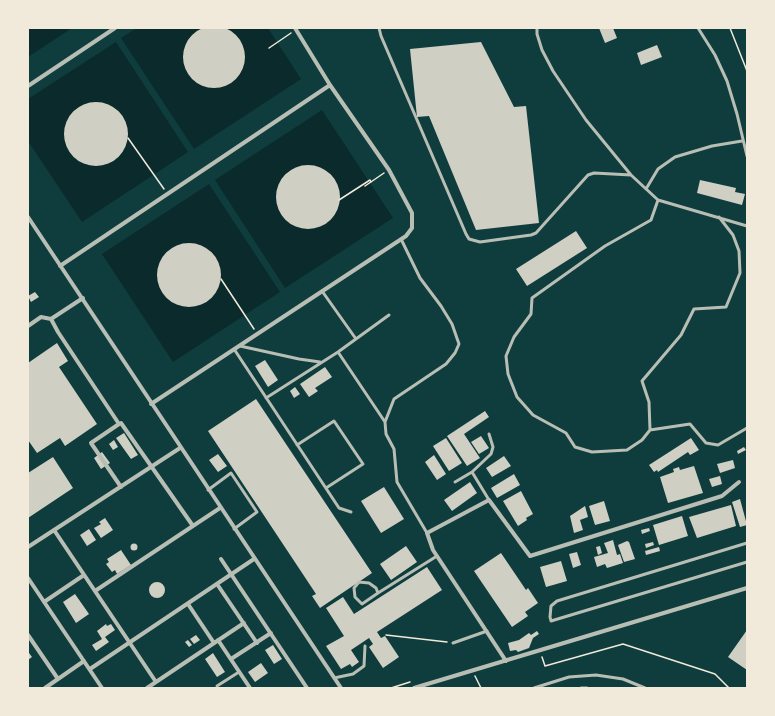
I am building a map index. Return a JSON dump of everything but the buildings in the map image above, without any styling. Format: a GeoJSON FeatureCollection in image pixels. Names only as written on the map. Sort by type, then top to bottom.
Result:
{"type":"FeatureCollection","features":[{"type":"Feature","properties":{"kind":"street"},"geometry":{"type":"LineString","coordinates":[[28,86],[115,28]]}},
{"type":"Feature","properties":{"kind":"street"},"geometry":{"type":"LineString","coordinates":[[151,404],[401,239],[412,228],[412,213],[389,170],[330,85],[296,29]]}},
{"type":"Feature","properties":{"kind":"street"},"geometry":{"type":"LineString","coordinates":[[60,266],[330,85]]}},
{"type":"Feature","properties":{"kind":"street"},"geometry":{"type":"LineString","coordinates":[[28,217],[83,298],[180,448],[341,688]]}},
{"type":"Feature","properties":{"kind":"street"},"geometry":{"type":"LineString","coordinates":[[28,326],[41,317],[51,319],[83,298]]}},
{"type":"Feature","properties":{"kind":"street"},"geometry":{"type":"LineString","coordinates":[[51,319],[119,424]]}},
{"type":"Feature","properties":{"kind":"street"},"geometry":{"type":"LineString","coordinates":[[121,487],[91,443],[121,422],[193,526]]}},
{"type":"Feature","properties":{"kind":"street"},"geometry":{"type":"LineString","coordinates":[[28,547],[180,448]]}},
{"type":"Feature","properties":{"kind":"street"},"geometry":{"type":"LineString","coordinates":[[506,661],[437,556],[427,533],[489,500],[530,556],[722,496],[739,482]]}},
{"type":"Feature","properties":{"kind":"street"},"geometry":{"type":"LineString","coordinates":[[95,591],[220,508]]}},
{"type":"Feature","properties":{"kind":"street"},"geometry":{"type":"LineString","coordinates":[[54,530],[156,682]]}},
{"type":"Feature","properties":{"kind":"street"},"geometry":{"type":"LineString","coordinates":[[222,559],[307,688]]}},
{"type":"Feature","properties":{"kind":"street"},"geometry":{"type":"LineString","coordinates":[[90,669],[254,559]]}},
{"type":"Feature","properties":{"kind":"street"},"geometry":{"type":"LineString","coordinates":[[44,602],[84,575]]}},
{"type":"Feature","properties":{"kind":"street"},"geometry":{"type":"LineString","coordinates":[[28,578],[102,688]]}},
{"type":"Feature","properties":{"kind":"street"},"geometry":{"type":"LineString","coordinates":[[217,584],[257,643]]}},
{"type":"Feature","properties":{"kind":"street"},"geometry":{"type":"LineString","coordinates":[[414,688],[540,652],[747,588]]}},
{"type":"Feature","properties":{"kind":"street"},"geometry":{"type":"LineString","coordinates":[[188,604],[216,642],[231,659],[250,688]]}},
{"type":"Feature","properties":{"kind":"street"},"geometry":{"type":"LineString","coordinates":[[147,688],[244,623]]}},
{"type":"Feature","properties":{"kind":"street"},"geometry":{"type":"LineString","coordinates":[[231,659],[271,634]]}},
{"type":"Feature","properties":{"kind":"street"},"geometry":{"type":"LineString","coordinates":[[28,635],[58,679]]}},
{"type":"Feature","properties":{"kind":"street"},"geometry":{"type":"LineString","coordinates":[[45,688],[84,661]]}},
{"type":"Feature","properties":{"kind":"street"},"geometry":{"type":"LineString","coordinates":[[52,683],[55,688]]}},
{"type":"Feature","properties":{"kind":"lane"},"geometry":{"type":"LineString","coordinates":[[379,28],[384,44],[469,239],[480,242],[531,235],[536,233],[588,175],[594,173],[631,175]]}},
{"type":"Feature","properties":{"kind":"lane"},"geometry":{"type":"LineString","coordinates":[[537,28],[542,50],[553,71],[586,120],[631,175],[658,200],[747,226]]}},
{"type":"Feature","properties":{"kind":"lane"},"geometry":{"type":"LineString","coordinates":[[698,28],[715,55],[727,81],[747,156]]}},
{"type":"Feature","properties":{"kind":"lane"},"geometry":{"type":"LineString","coordinates":[[646,189],[658,169],[675,157],[712,146],[742,141]]}},
{"type":"Feature","properties":{"kind":"lane"},"geometry":{"type":"LineString","coordinates":[[658,200],[651,220],[605,246],[532,298],[531,314],[514,338],[506,356],[508,374],[517,397],[533,415],[566,433],[575,447],[592,452],[628,450],[642,440],[650,430],[649,402],[642,381],[681,334],[694,310],[726,307],[740,273],[739,250],[733,235],[719,217]]}},
{"type":"Feature","properties":{"kind":"lane"},"geometry":{"type":"LineString","coordinates":[[401,239],[420,278],[441,306],[452,324],[458,344],[455,354],[446,364],[394,399],[385,422],[386,434],[394,449],[396,482],[427,533]]}},
{"type":"Feature","properties":{"kind":"lane"},"geometry":{"type":"LineString","coordinates":[[322,291],[356,339]]}},
{"type":"Feature","properties":{"kind":"lane"},"geometry":{"type":"LineString","coordinates":[[266,398],[320,362],[338,352],[389,316]]}},
{"type":"Feature","properties":{"kind":"lane"},"geometry":{"type":"LineString","coordinates":[[239,346],[298,359],[320,362]]}},
{"type":"Feature","properties":{"kind":"lane"},"geometry":{"type":"LineString","coordinates":[[234,349],[339,508],[351,512]]}},
{"type":"Feature","properties":{"kind":"lane"},"geometry":{"type":"LineString","coordinates":[[338,352],[385,422]]}},
{"type":"Feature","properties":{"kind":"lane"},"geometry":{"type":"LineString","coordinates":[[297,445],[334,420],[363,464],[326,488]]}},
{"type":"Feature","properties":{"kind":"lane"},"geometry":{"type":"LineString","coordinates":[[650,430],[690,424],[706,443],[718,445],[747,428]]}},
{"type":"Feature","properties":{"kind":"lane"},"geometry":{"type":"LineString","coordinates":[[455,482],[472,472],[491,454],[493,447],[489,434]]}},
{"type":"Feature","properties":{"kind":"lane"},"geometry":{"type":"LineString","coordinates":[[472,472],[489,500]]}},
{"type":"Feature","properties":{"kind":"lane"},"geometry":{"type":"LineString","coordinates":[[208,490],[231,474],[257,512],[234,529]]}},
{"type":"Feature","properties":{"kind":"lane"},"geometry":{"type":"LineString","coordinates":[[747,543],[556,601],[551,606],[550,617],[552,621],[747,562]]}},
{"type":"Feature","properties":{"kind":"lane"},"geometry":{"type":"LineString","coordinates":[[378,594],[376,588],[369,583],[359,582],[354,588],[355,597],[362,604],[378,594],[437,556]]}},
{"type":"Feature","properties":{"kind":"lane"},"geometry":{"type":"LineString","coordinates":[[453,643],[487,631]]}},
{"type":"Feature","properties":{"kind":"lane"},"geometry":{"type":"LineString","coordinates":[[334,678],[353,674],[364,666],[365,646]]}},
{"type":"Feature","properties":{"kind":"lane"},"geometry":{"type":"LineString","coordinates":[[217,686],[239,672]]}},
{"type":"Feature","properties":{"kind":"lane"},"geometry":{"type":"LineString","coordinates":[[534,688],[569,677],[596,675],[623,679],[645,688]]}},
{"type":"Feature","properties":{"kind":"lane"},"geometry":{"type":"LineString","coordinates":[[581,688],[588,688]]}},
{"type":"Feature","properties":{"kind":"path"},"geometry":{"type":"LineString","coordinates":[[730,28],[747,71]]}},
{"type":"Feature","properties":{"kind":"path"},"geometry":{"type":"LineString","coordinates":[[269,48],[296,29]]}},
{"type":"Feature","properties":{"kind":"path"},"geometry":{"type":"LineString","coordinates":[[128,138],[167,194]]}},
{"type":"Feature","properties":{"kind":"path"},"geometry":{"type":"LineString","coordinates":[[365,186],[389,170]]}},
{"type":"Feature","properties":{"kind":"path"},"geometry":{"type":"LineString","coordinates":[[339,200],[370,180],[371,182]]}},
{"type":"Feature","properties":{"kind":"path"},"geometry":{"type":"LineString","coordinates":[[221,279],[257,334]]}},
{"type":"Feature","properties":{"kind":"path"},"geometry":{"type":"LineString","coordinates":[[386,635],[453,643]]}},
{"type":"Feature","properties":{"kind":"path"},"geometry":{"type":"LineString","coordinates":[[540,652],[545,666],[623,644],[715,674],[729,688]]}},
{"type":"Feature","properties":{"kind":"water"},"geometry":{"type":"Polygon","coordinates":[[[28,28],[72,28],[28,57],[28,28]]]}},
{"type":"Feature","properties":{"kind":"water"},"geometry":{"type":"Polygon","coordinates":[[[137,28],[268,28],[301,79],[194,149],[121,38],[137,28]]]}},
{"type":"Feature","properties":{"kind":"water"},"geometry":{"type":"Polygon","coordinates":[[[116,42],[188,152],[82,222],[28,141],[28,99],[116,42]]]}},
{"type":"Feature","properties":{"kind":"water"},"geometry":{"type":"Polygon","coordinates":[[[322,110],[393,218],[285,288],[215,180],[322,110]]]}},
{"type":"Feature","properties":{"kind":"water"},"geometry":{"type":"Polygon","coordinates":[[[209,184],[280,292],[173,362],[102,254],[209,184]]]}}]}
